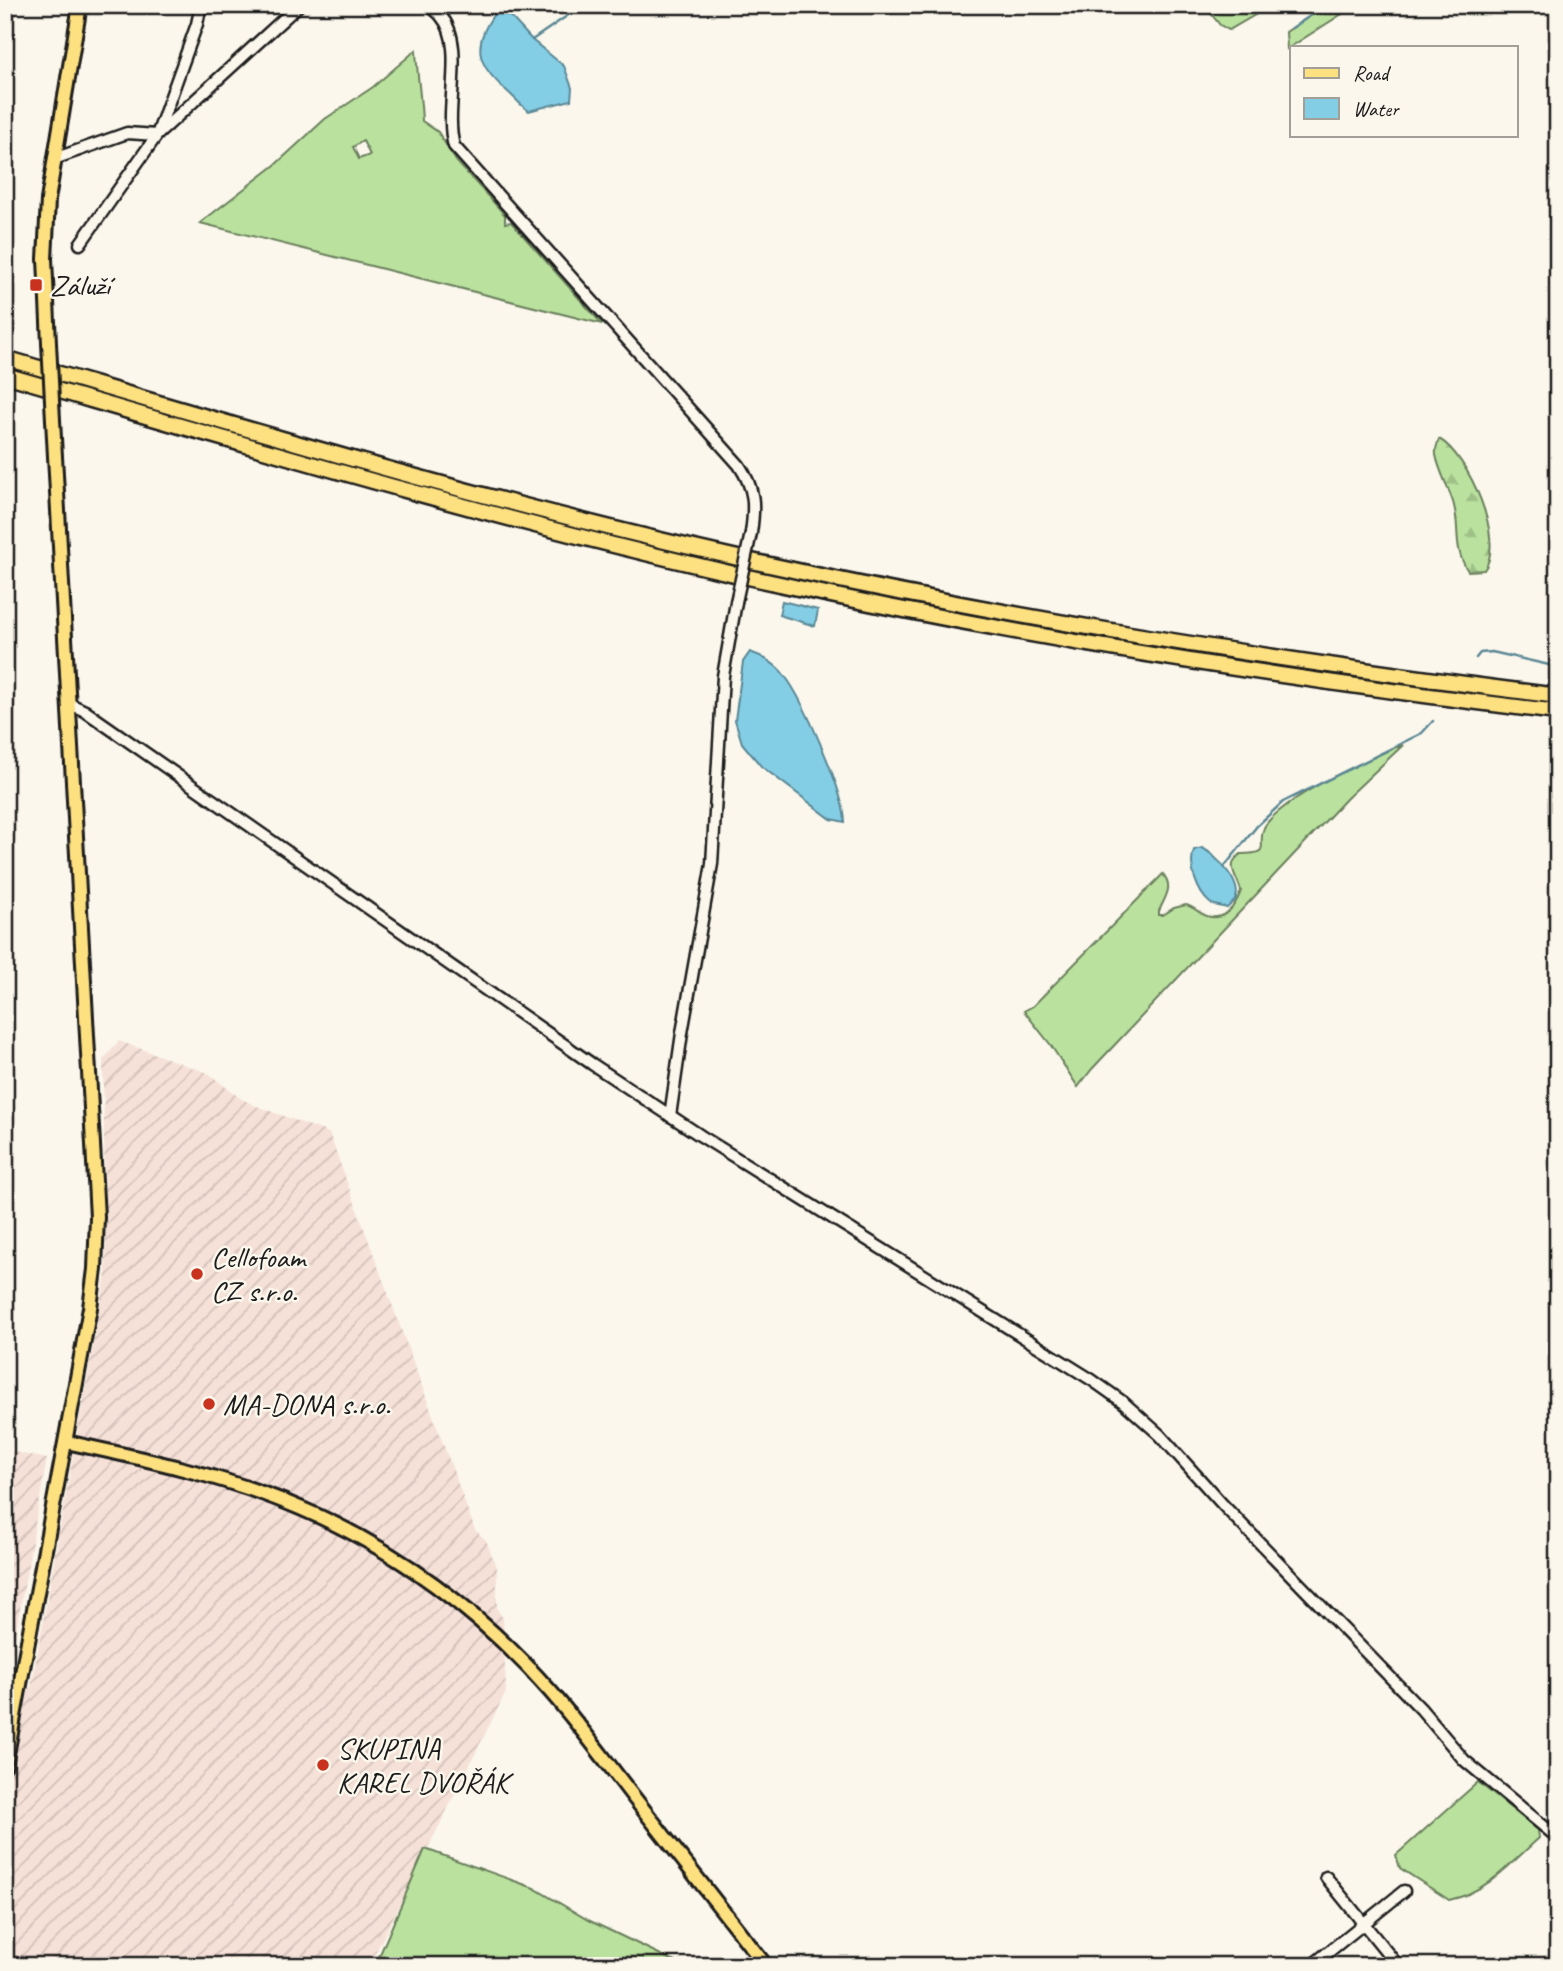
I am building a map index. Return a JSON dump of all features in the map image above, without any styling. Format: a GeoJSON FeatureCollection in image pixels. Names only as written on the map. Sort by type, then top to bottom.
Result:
{"type":"FeatureCollection","features":[{"type":"Feature","properties":{"kind":"highway"},"geometry":{"type":"LineString","coordinates":[[5,358],[467,490],[734,557],[880,589],[1131,636],[1558,696]]}},
{"type":"Feature","properties":{"kind":"highway"},"geometry":{"type":"LineString","coordinates":[[5,375],[461,505],[729,573],[999,629],[1132,652],[1558,712]]}},
{"type":"Feature","properties":{"kind":"main road"},"geometry":{"type":"LineString","coordinates":[[5,1765],[93,1287],[97,1217],[45,259],[48,200],[80,5]]}},
{"type":"Feature","properties":{"kind":"main road"},"geometry":{"type":"LineString","coordinates":[[66,1442],[189,1470],[267,1494],[361,1538],[437,1587],[486,1627],[550,1691],[766,1966]]}},
{"type":"Feature","properties":{"kind":"street"},"geometry":{"type":"LineString","coordinates":[[157,135],[197,24],[201,5]]}},
{"type":"Feature","properties":{"kind":"street"},"geometry":{"type":"LineString","coordinates":[[80,244],[157,135],[299,5]]}},
{"type":"Feature","properties":{"kind":"street"},"geometry":{"type":"LineString","coordinates":[[429,5],[443,17],[450,31],[454,73],[450,124],[454,146],[739,465],[750,481],[755,508],[723,676],[712,864],[670,1116]]}},
{"type":"Feature","properties":{"kind":"street"},"geometry":{"type":"LineString","coordinates":[[54,159],[127,133],[157,135]]}},
{"type":"Feature","properties":{"kind":"street"},"geometry":{"type":"LineString","coordinates":[[68,703],[85,711],[523,1018],[670,1116],[948,1289],[1123,1402],[1160,1435],[1223,1505],[1421,1709],[1464,1760],[1558,1838]]}},
{"type":"Feature","properties":{"kind":"street"},"geometry":{"type":"LineString","coordinates":[[1326,1877],[1398,1966]]}},
{"type":"Feature","properties":{"kind":"street"},"geometry":{"type":"LineString","coordinates":[[1311,1966],[1404,1892]]}},
{"type":"Feature","properties":{"kind":"shaded area"},"geometry":{"type":"Polygon","coordinates":[[[119,1041],[208,1073],[240,1098],[254,1105],[329,1133],[475,1530],[486,1540],[497,1568],[497,1609],[503,1618],[506,1692],[369,1966],[5,1966],[5,1450],[47,1459],[7,1681],[31,1688],[106,1274],[103,1060],[119,1041]]]}},
{"type":"Feature","properties":{"kind":"green space"},"geometry":{"type":"Polygon","coordinates":[[[1204,5],[1272,5],[1229,30],[1220,25],[1204,5]]]}},
{"type":"Feature","properties":{"kind":"green space"},"geometry":{"type":"Polygon","coordinates":[[[1326,5],[1356,5],[1287,49],[1286,32],[1326,5]]]}},
{"type":"Feature","properties":{"kind":"green space"},"geometry":{"type":"Polygon","coordinates":[[[416,50],[422,121],[438,132],[456,161],[505,215],[505,223],[511,222],[602,324],[200,223],[275,165],[325,119],[373,87],[416,50]],[[363,141],[353,147],[359,159],[370,155],[363,141]]]}},
{"type":"Feature","properties":{"kind":"green space"},"geometry":{"type":"Polygon","coordinates":[[[1439,439],[1461,462],[1481,500],[1490,540],[1490,557],[1484,570],[1468,571],[1460,554],[1455,511],[1436,455],[1439,439]]]}},
{"type":"Feature","properties":{"kind":"green space"},"geometry":{"type":"Polygon","coordinates":[[[1403,745],[1347,798],[1078,1087],[1024,1011],[1033,1006],[1163,874],[1168,888],[1159,915],[1186,905],[1213,917],[1219,917],[1229,911],[1241,891],[1233,862],[1241,854],[1261,850],[1264,828],[1274,815],[1319,784],[1403,745]]]}},
{"type":"Feature","properties":{"kind":"green space"},"geometry":{"type":"Polygon","coordinates":[[[1478,1782],[1538,1830],[1539,1838],[1486,1884],[1449,1900],[1400,1868],[1396,1855],[1478,1782]]]}},
{"type":"Feature","properties":{"kind":"green space"},"geometry":{"type":"Polygon","coordinates":[[[425,1849],[534,1888],[588,1920],[684,1966],[375,1966],[425,1849]]]}},
{"type":"Feature","properties":{"kind":"water"},"geometry":{"type":"Polygon","coordinates":[[[503,13],[512,18],[532,40],[564,66],[572,88],[571,100],[529,111],[490,74],[481,56],[482,37],[494,14],[503,13]]]}},
{"type":"Feature","properties":{"kind":"water"},"geometry":{"type":"Polygon","coordinates":[[[782,601],[818,610],[815,626],[779,615],[782,601]]]}},
{"type":"Feature","properties":{"kind":"water"},"geometry":{"type":"Polygon","coordinates":[[[750,652],[774,665],[793,688],[831,769],[845,822],[831,819],[761,766],[742,743],[735,720],[743,662],[750,652]]]}},
{"type":"Feature","properties":{"kind":"water"},"geometry":{"type":"Polygon","coordinates":[[[1202,848],[1221,863],[1232,878],[1237,893],[1235,900],[1227,908],[1210,903],[1198,886],[1192,856],[1194,850],[1202,848]]]}},
{"type":"Feature","properties":{"kind":"waterway"},"geometry":{"type":"LineString","coordinates":[[532,40],[583,5]]}},
{"type":"Feature","properties":{"kind":"waterway"},"geometry":{"type":"LineString","coordinates":[[1292,28],[1327,5]]}},
{"type":"Feature","properties":{"kind":"waterway"},"geometry":{"type":"LineString","coordinates":[[1476,658],[1480,653],[1492,652],[1558,667]]}},
{"type":"Feature","properties":{"kind":"waterway"},"geometry":{"type":"LineString","coordinates":[[1224,867],[1257,826],[1283,802],[1422,733],[1433,721]]}},
{"type":"Feature","properties":{"kind":"place","name":"Záluží"},"geometry":{"type":"Point","coordinates":[36,285]}},
{"type":"Feature","properties":{"kind":"place","name":"Cellofoam CZ s.r.o."},"geometry":{"type":"Point","coordinates":[197,1274]}},
{"type":"Feature","properties":{"kind":"place","name":"MA-DONA s.r.o."},"geometry":{"type":"Point","coordinates":[209,1404]}},
{"type":"Feature","properties":{"kind":"place","name":"SKUPINA KAREL DVOŘÁK"},"geometry":{"type":"Point","coordinates":[323,1765]}}]}
